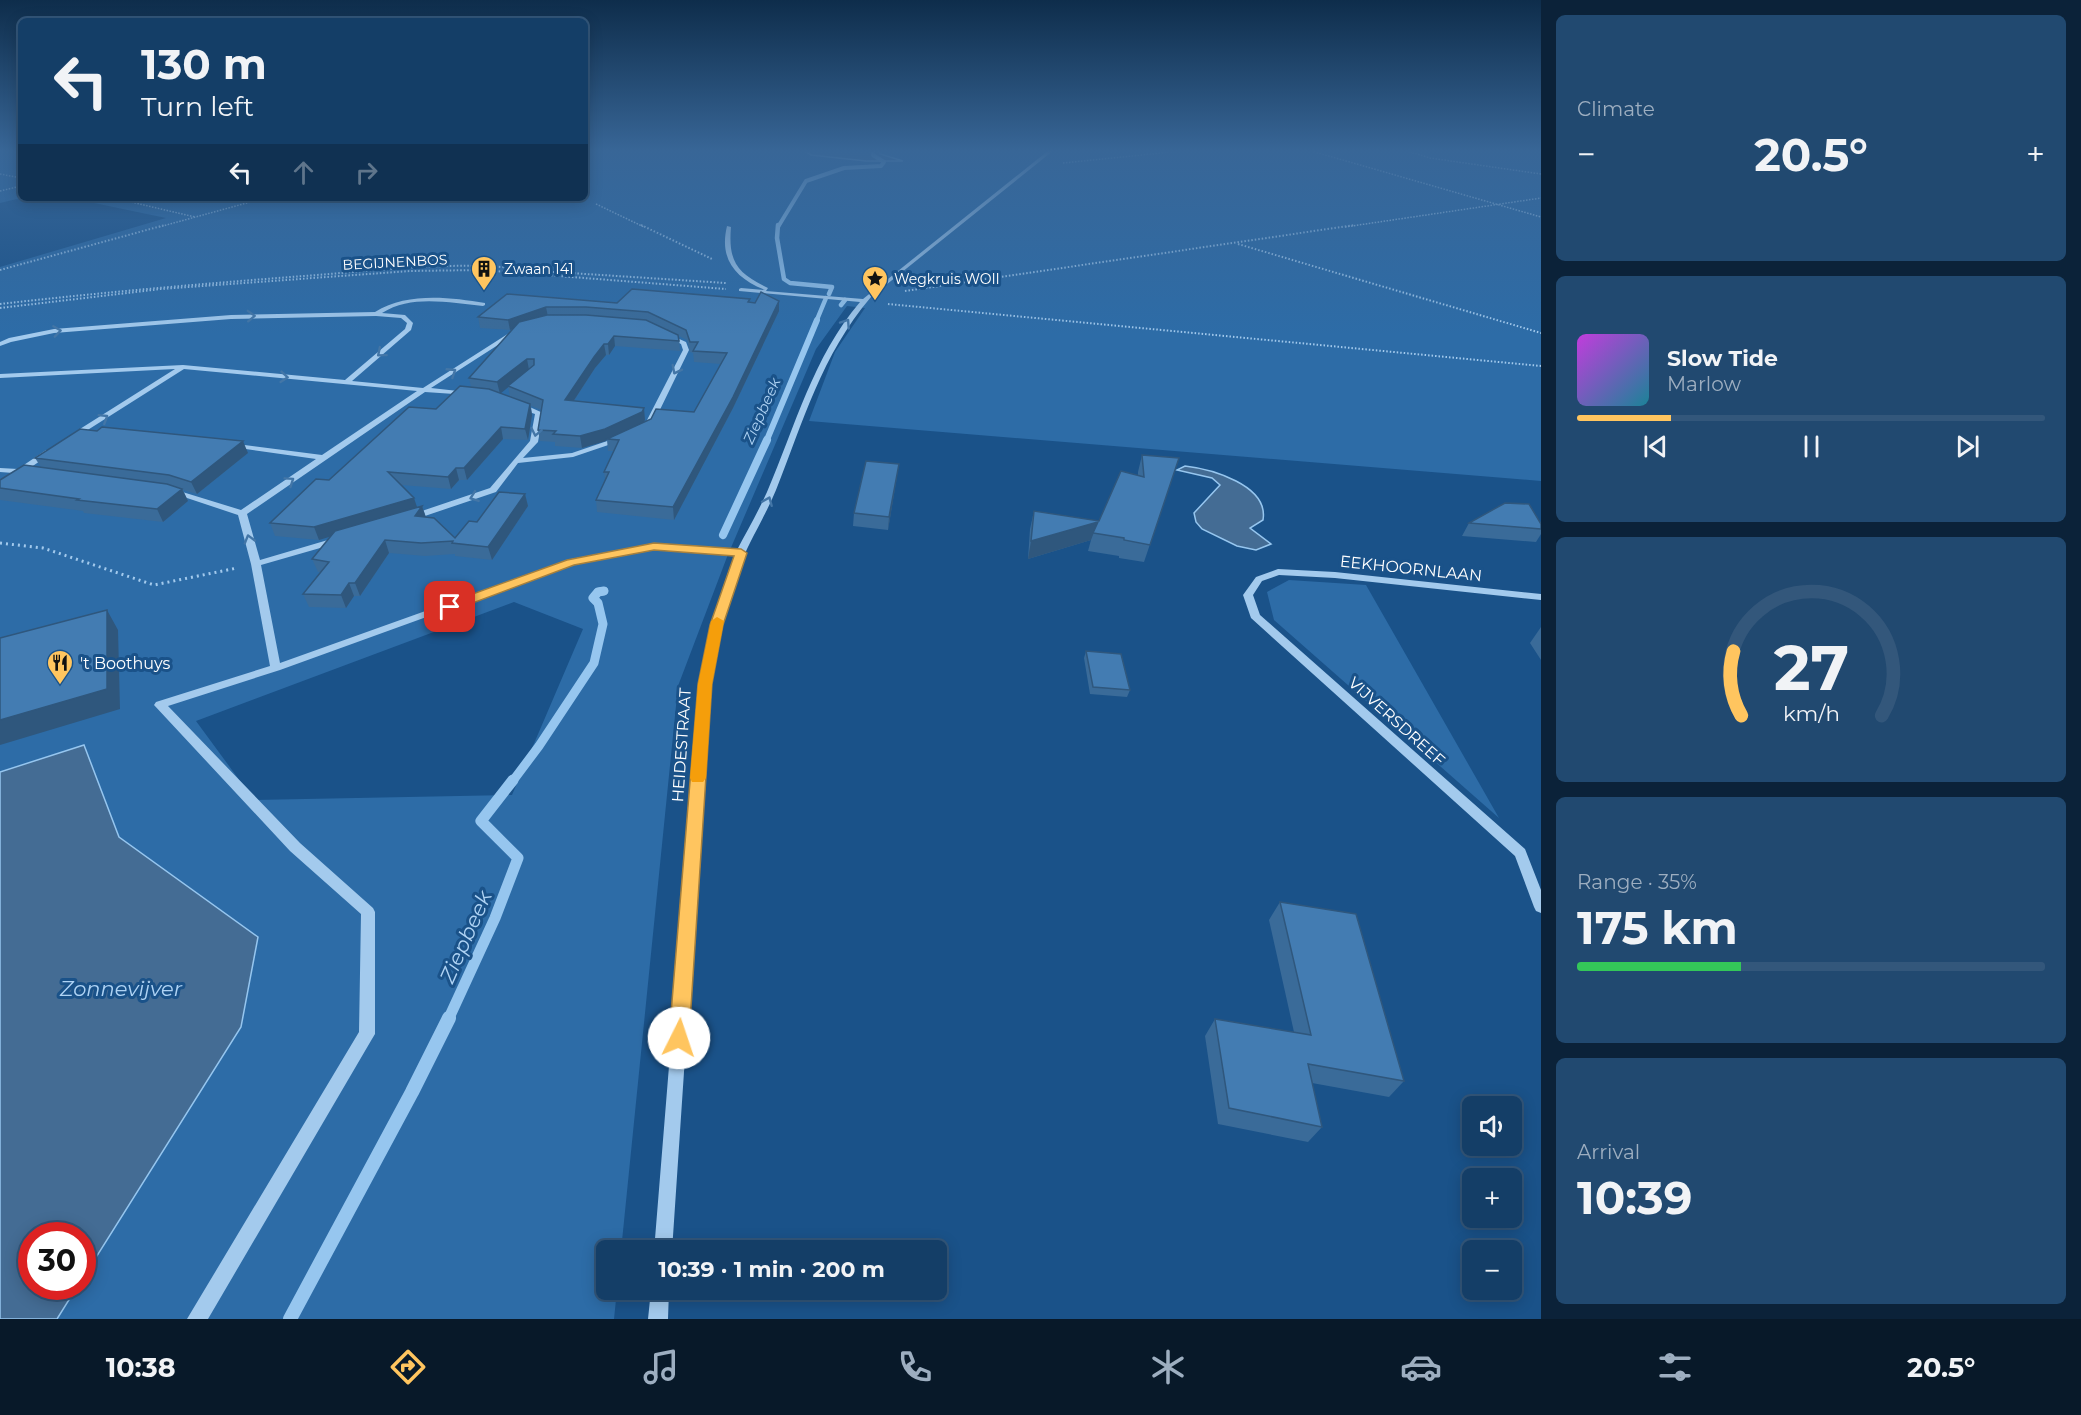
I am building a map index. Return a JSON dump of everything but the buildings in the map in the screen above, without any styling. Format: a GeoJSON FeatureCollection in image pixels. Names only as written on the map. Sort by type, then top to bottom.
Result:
{"type":"FeatureCollection","features":[{"type":"Feature","properties":{"kind":"street","name":"HEIDESTRAAT"},"geometry":{"type":"LineString","coordinates":[[664,1240],[705,684],[716,625],[741,553],[765,507],[830,348],[842,327],[864,301],[976,212]]}},
{"type":"Feature","properties":{"kind":"street"},"geometry":{"type":"LineString","coordinates":[[729,227],[727,250],[730,260],[742,273],[771,291]]}},
{"type":"Feature","properties":{"kind":"street"},"geometry":{"type":"LineString","coordinates":[[741,290],[864,301]]}},
{"type":"Feature","properties":{"kind":"street"},"geometry":{"type":"LineString","coordinates":[[376,314],[384,307],[421,300],[483,304]]}},
{"type":"Feature","properties":{"kind":"street"},"geometry":{"type":"LineString","coordinates":[[0,344],[54,331],[108,325],[231,317],[376,314],[403,316],[410,323],[408,330],[346,383]]}},
{"type":"Feature","properties":{"kind":"street"},"geometry":{"type":"LineString","coordinates":[[164,491],[242,513],[424,390],[519,329],[529,326]]}},
{"type":"Feature","properties":{"kind":"street"},"geometry":{"type":"LineString","coordinates":[[638,430],[648,426],[686,350],[684,343],[658,330]]}},
{"type":"Feature","properties":{"kind":"street"},"geometry":{"type":"LineString","coordinates":[[67,441],[183,367]]}},
{"type":"Feature","properties":{"kind":"street"},"geometry":{"type":"LineString","coordinates":[[0,376],[183,367],[482,395]]}},
{"type":"Feature","properties":{"kind":"street"},"geometry":{"type":"LineString","coordinates":[[399,521],[493,490],[516,460],[534,442],[539,413],[514,403]]}},
{"type":"Feature","properties":{"kind":"street"},"geometry":{"type":"LineString","coordinates":[[516,460],[573,455],[610,445],[629,435]]}},
{"type":"Feature","properties":{"kind":"street"},"geometry":{"type":"LineString","coordinates":[[223,444],[324,458]]}},
{"type":"Feature","properties":{"kind":"street"},"geometry":{"type":"LineString","coordinates":[[19,472],[58,447]]}},
{"type":"Feature","properties":{"kind":"street"},"geometry":{"type":"LineString","coordinates":[[0,470],[39,473]]}},
{"type":"Feature","properties":{"kind":"street"},"geometry":{"type":"LineString","coordinates":[[242,513],[256,564],[276,668]]}},
{"type":"Feature","properties":{"kind":"street"},"geometry":{"type":"LineString","coordinates":[[256,564],[344,538]]}},
{"type":"Feature","properties":{"kind":"street"},"geometry":{"type":"LineString","coordinates":[[197,1319],[367,1034],[368,912],[295,847],[160,705],[276,668],[571,562],[654,547],[741,553]]}},
{"type":"Feature","properties":{"kind":"street","name":"EEKHOORNLAAN"},"geometry":{"type":"LineString","coordinates":[[1278,572],[1335,574],[1541,597]]}},
{"type":"Feature","properties":{"kind":"street","name":"VIJVERSDREEF"},"geometry":{"type":"LineString","coordinates":[[1278,572],[1259,579],[1248,595],[1255,616],[1520,853],[1541,907]]}},
{"type":"Feature","properties":{"kind":"street"},"geometry":{"type":"LineString","coordinates":[[658,1319],[659,1300]]}},
{"type":"Feature","properties":{"kind":"path"},"geometry":{"type":"LineString","coordinates":[[172,212],[196,217]]}},
{"type":"Feature","properties":{"kind":"path"},"geometry":{"type":"LineString","coordinates":[[0,270],[216,212]]}},
{"type":"Feature","properties":{"kind":"path"},"geometry":{"type":"LineString","coordinates":[[612,212],[742,273]]}},
{"type":"Feature","properties":{"kind":"path"},"geometry":{"type":"LineString","coordinates":[[864,301],[880,295],[1452,212]]}},
{"type":"Feature","properties":{"kind":"path"},"geometry":{"type":"LineString","coordinates":[[1521,212],[1541,217]]}},
{"type":"Feature","properties":{"kind":"path"},"geometry":{"type":"LineString","coordinates":[[1234,243],[1541,333]]}},
{"type":"Feature","properties":{"kind":"path"},"geometry":{"type":"LineString","coordinates":[[0,304],[185,284],[423,266],[508,265],[539,271]]}},
{"type":"Feature","properties":{"kind":"path","name":"BEGIJNENBOS"},"geometry":{"type":"LineString","coordinates":[[0,308],[161,289],[422,271],[502,272],[741,290]]}},
{"type":"Feature","properties":{"kind":"path"},"geometry":{"type":"LineString","coordinates":[[502,272],[539,271],[740,284],[756,290]]}},
{"type":"Feature","properties":{"kind":"path"},"geometry":{"type":"LineString","coordinates":[[898,305],[899,298]]}},
{"type":"Feature","properties":{"kind":"path"},"geometry":{"type":"LineString","coordinates":[[864,301],[1541,366]]}},
{"type":"Feature","properties":{"kind":"path"},"geometry":{"type":"LineString","coordinates":[[0,543],[44,548],[154,585],[256,564]]}},
{"type":"Feature","properties":{"kind":"shaded area"},"geometry":{"type":"Polygon","coordinates":[[[135,212],[1541,212],[1541,481],[809,421],[835,352],[865,308],[847,306],[816,349],[727,557],[678,686],[622,1240],[596,1240],[596,1300],[616,1300],[614,1319],[57,1319],[69,1300],[96,1300],[96,1257],[241,1027],[258,937],[119,837],[84,745],[0,772],[0,267],[166,218],[135,212]],[[514,602],[196,721],[254,800],[512,795],[583,629],[514,602]]]}},
{"type":"Feature","properties":{"kind":"shaded area"},"geometry":{"type":"Polygon","coordinates":[[[1289,580],[1366,585],[1499,818],[1274,620],[1267,592],[1289,580]]]}},
{"type":"Feature","properties":{"kind":"water"},"geometry":{"type":"Polygon","coordinates":[[[1185,466],[1223,475],[1248,488],[1257,497],[1262,508],[1263,520],[1250,528],[1271,544],[1256,550],[1237,546],[1202,529],[1196,522],[1194,513],[1220,485],[1212,478],[1177,470],[1185,466]]]}},
{"type":"Feature","properties":{"kind":"water","name":"Zonnevijver"},"geometry":{"type":"Polygon","coordinates":[[[84,745],[119,837],[258,937],[241,1027],[96,1257],[96,1222],[18,1222],[18,1300],[69,1300],[57,1319],[0,1319],[0,772],[84,745]]]}},
{"type":"Feature","properties":{"kind":"waterway","name":"Ziepbeek"},"geometry":{"type":"LineString","coordinates":[[778,227],[787,212]]}},
{"type":"Feature","properties":{"kind":"waterway","name":"Ziepbeek"},"geometry":{"type":"LineString","coordinates":[[778,225],[777,238],[784,279],[790,283],[832,287],[829,294]]}},
{"type":"Feature","properties":{"kind":"waterway","name":"Ziepbeek"},"geometry":{"type":"LineString","coordinates":[[816,322],[826,298]]}},
{"type":"Feature","properties":{"kind":"waterway"},"geometry":{"type":"LineString","coordinates":[[841,305],[845,300]]}},
{"type":"Feature","properties":{"kind":"waterway","name":"Ziepbeek"},"geometry":{"type":"LineString","coordinates":[[766,442],[817,320]]}},
{"type":"Feature","properties":{"kind":"waterway","name":"Ziepbeek"},"geometry":{"type":"LineString","coordinates":[[723,535],[767,440]]}},
{"type":"Feature","properties":{"kind":"waterway","name":"Ziepbeek"},"geometry":{"type":"LineString","coordinates":[[512,782],[539,746],[594,663],[603,624],[598,603],[593,598],[598,592],[604,591]]}},
{"type":"Feature","properties":{"kind":"waterway","name":"Ziepbeek"},"geometry":{"type":"LineString","coordinates":[[448,1020],[495,918],[518,858],[481,821],[513,780]]}},
{"type":"Feature","properties":{"kind":"waterway","name":"Ziepbeek"},"geometry":{"type":"LineString","coordinates":[[290,1319],[412,1092],[448,1020]]}},
{"type":"Feature","properties":{"kind":"slow traffic"},"geometry":{"type":"LineString","coordinates":[[698,778],[705,684],[717,621]]}},
{"type":"Feature","properties":{"kind":"place","name":"Zwaan 141"},"geometry":{"type":"Point","coordinates":[484,292]}},
{"type":"Feature","properties":{"kind":"place","name":"Wegkruis WOII"},"geometry":{"type":"Point","coordinates":[875,302]}},
{"type":"Feature","properties":{"kind":"place","name":"'t Boothuys"},"geometry":{"type":"Point","coordinates":[60,686]}},
{"type":"Feature","properties":{"kind":"route"},"geometry":{"type":"LineString","coordinates":[[450,607],[571,562],[592,558],[654,547],[741,553],[716,625],[705,684],[679,1038]]}}]}
